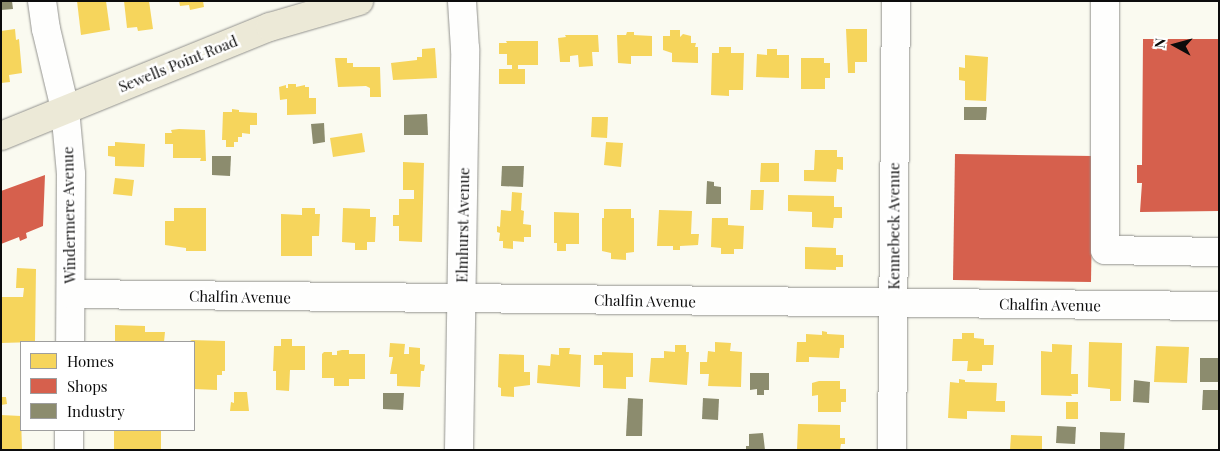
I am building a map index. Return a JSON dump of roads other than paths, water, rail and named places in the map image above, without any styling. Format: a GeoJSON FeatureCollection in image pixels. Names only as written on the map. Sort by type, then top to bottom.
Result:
{"type":"FeatureCollection","features":[{"type":"Feature","properties":{"kind":"main road","name":"Sewells Point Road"},"geometry":{"type":"LineString","coordinates":[[1,136],[270,27],[359,1]]}},
{"type":"Feature","properties":{"kind":"street","name":"Windermere Avenue"},"geometry":{"type":"LineString","coordinates":[[42,1],[46,29],[65,110],[71,174],[70,341]]}},
{"type":"Feature","properties":{"kind":"street","name":"Elmhurst Avenue"},"geometry":{"type":"LineString","coordinates":[[459,450],[465,49],[462,1]]}},
{"type":"Feature","properties":{"kind":"street","name":"Kennebeck Avenue"},"geometry":{"type":"LineString","coordinates":[[892,450],[896,1]]}},
{"type":"Feature","properties":{"kind":"street"},"geometry":{"type":"LineString","coordinates":[[1105,1],[1105,250],[1219,252]]}},
{"type":"Feature","properties":{"kind":"street","name":"Chalfin Avenue"},"geometry":{"type":"LineString","coordinates":[[71,294],[1219,306]]}},
{"type":"Feature","properties":{"kind":"street"},"geometry":{"type":"LineString","coordinates":[[69,431],[69,450]]}}]}
